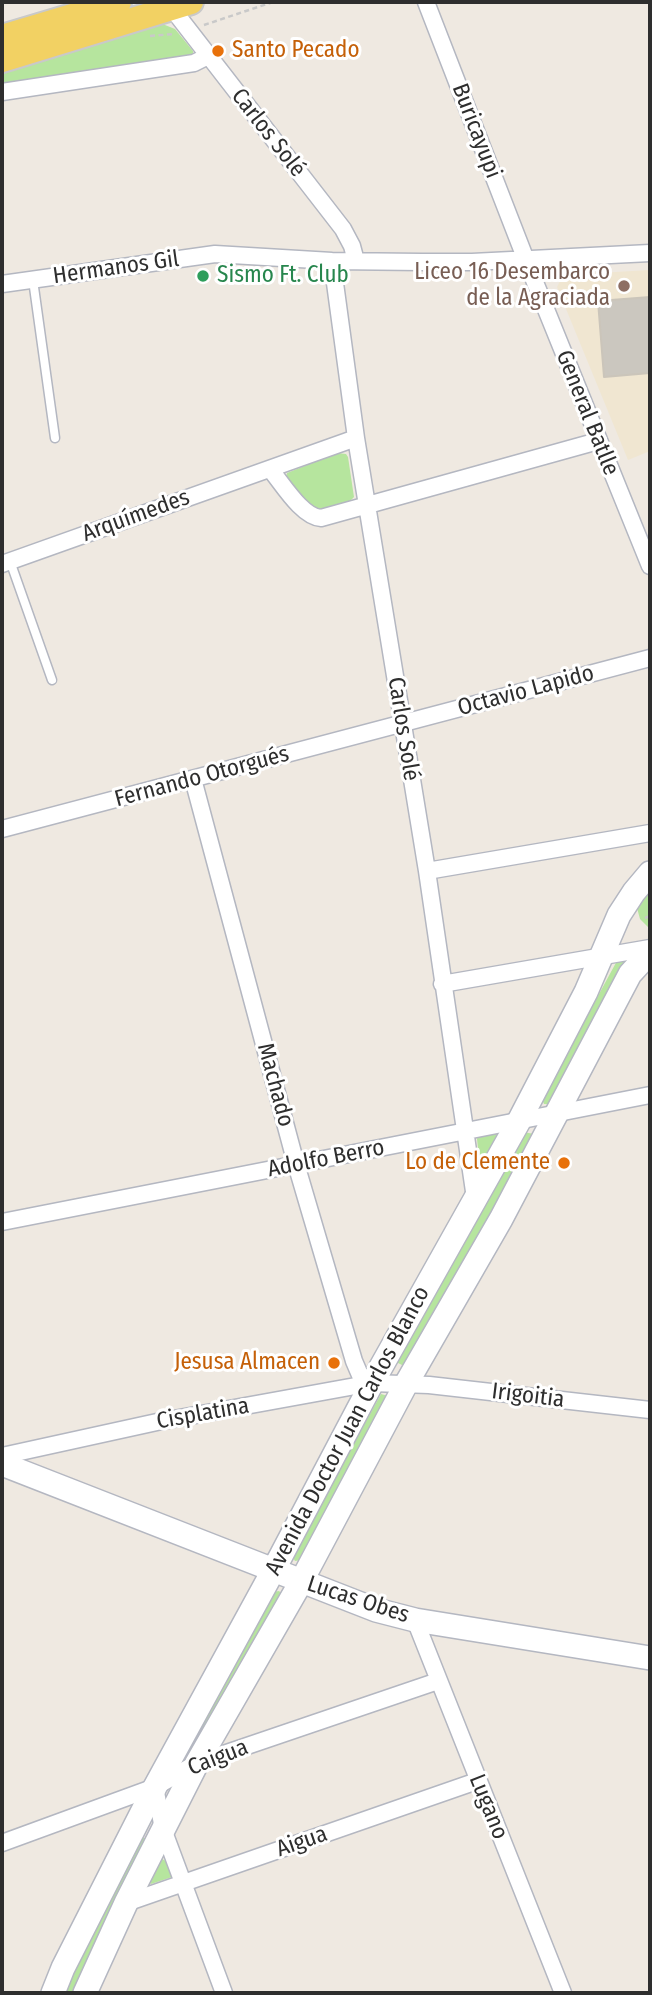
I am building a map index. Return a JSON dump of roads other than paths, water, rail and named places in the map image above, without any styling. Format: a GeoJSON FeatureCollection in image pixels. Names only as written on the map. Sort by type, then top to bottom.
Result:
{"type":"FeatureCollection","features":[{"type":"Feature","properties":{"kind":"main road"},"geometry":{"type":"LineString","coordinates":[[2,37],[119,2]]}},
{"type":"Feature","properties":{"kind":"main road"},"geometry":{"type":"LineString","coordinates":[[2,60],[177,4]]}},
{"type":"Feature","properties":{"kind":"street","name":"Buricayupi"},"geometry":{"type":"LineString","coordinates":[[426,2],[526,260]]}},
{"type":"Feature","properties":{"kind":"street","name":"Carlos Solé"},"geometry":{"type":"LineString","coordinates":[[177,4],[208,56],[343,229],[356,261]]}},
{"type":"Feature","properties":{"kind":"street"},"geometry":{"type":"LineString","coordinates":[[2,92],[194,63],[208,56]]}},
{"type":"Feature","properties":{"kind":"street","name":"Hermanos Gil"},"geometry":{"type":"LineString","coordinates":[[2,284],[215,254],[332,261],[472,262],[650,253]]}},
{"type":"Feature","properties":{"kind":"street","name":"General Batlle"},"geometry":{"type":"LineString","coordinates":[[526,260],[650,566]]}},
{"type":"Feature","properties":{"kind":"street","name":"Carlos Solé"},"geometry":{"type":"LineString","coordinates":[[332,261],[356,438],[426,871],[475,1198]]}},
{"type":"Feature","properties":{"kind":"street","name":"Arquímedes"},"geometry":{"type":"LineString","coordinates":[[6,563],[356,438]]}},
{"type":"Feature","properties":{"kind":"street"},"geometry":{"type":"LineString","coordinates":[[270,469],[306,513],[315,518],[598,441]]}},
{"type":"Feature","properties":{"kind":"street","name":"Octavio Lapido"},"geometry":{"type":"LineString","coordinates":[[402,724],[650,658]]}},
{"type":"Feature","properties":{"kind":"street","name":"Fernando Otorgués"},"geometry":{"type":"LineString","coordinates":[[2,828],[402,724]]}},
{"type":"Feature","properties":{"kind":"street","name":"Machado"},"geometry":{"type":"LineString","coordinates":[[193,779],[296,1164],[354,1362],[360,1375],[372,1383]]}},
{"type":"Feature","properties":{"kind":"street"},"geometry":{"type":"LineString","coordinates":[[426,871],[650,833]]}},
{"type":"Feature","properties":{"kind":"street","name":"Avenida Doctor Juan Carlos Blanco"},"geometry":{"type":"LineString","coordinates":[[53,1993],[63,1968],[155,1787],[372,1383],[519,1121],[586,992],[619,915],[650,873]]}},
{"type":"Feature","properties":{"kind":"street"},"geometry":{"type":"LineString","coordinates":[[442,984],[650,948]]}},
{"type":"Feature","properties":{"kind":"street","name":"Avenida Doctor Juan Carlos Blanco"},"geometry":{"type":"LineString","coordinates":[[85,1993],[126,1903],[197,1763],[302,1582],[405,1384],[501,1219],[630,974],[641,962],[650,958]]}},
{"type":"Feature","properties":{"kind":"street","name":"Adolfo Berro"},"geometry":{"type":"LineString","coordinates":[[2,1222],[650,1095]]}},
{"type":"Feature","properties":{"kind":"street","name":"Cisplatina"},"geometry":{"type":"LineString","coordinates":[[2,1456],[157,1422],[372,1383],[405,1384]]}},
{"type":"Feature","properties":{"kind":"street","name":"Irigoitia"},"geometry":{"type":"LineString","coordinates":[[405,1384],[650,1410]]}},
{"type":"Feature","properties":{"kind":"street","name":"Lucas Obes"},"geometry":{"type":"LineString","coordinates":[[2,1464],[376,1610],[415,1620],[650,1658]]}},
{"type":"Feature","properties":{"kind":"street","name":"Lugano"},"geometry":{"type":"LineString","coordinates":[[415,1620],[563,1993]]}},
{"type":"Feature","properties":{"kind":"street","name":"Caigua"},"geometry":{"type":"LineString","coordinates":[[2,1843],[155,1787],[197,1763],[438,1681]]}},
{"type":"Feature","properties":{"kind":"street","name":"Aigua"},"geometry":{"type":"LineString","coordinates":[[126,1903],[477,1781]]}},
{"type":"Feature","properties":{"kind":"street"},"geometry":{"type":"LineString","coordinates":[[155,1787],[163,1829],[224,1993]]}},
{"type":"Feature","properties":{"kind":"lane"},"geometry":{"type":"LineString","coordinates":[[33,280],[55,438]]}},
{"type":"Feature","properties":{"kind":"lane"},"geometry":{"type":"LineString","coordinates":[[6,563],[52,680]]}},
{"type":"Feature","properties":{"kind":"place","name":"Santo Pecado"},"geometry":{"type":"Point","coordinates":[218,51]}},
{"type":"Feature","properties":{"kind":"place","name":"Sismo Ft. Club"},"geometry":{"type":"Point","coordinates":[203,276]}},
{"type":"Feature","properties":{"kind":"place","name":"Liceo 16 Desembarco de la Agraciada"},"geometry":{"type":"Point","coordinates":[624,286]}},
{"type":"Feature","properties":{"kind":"place","name":"Lo de Clemente"},"geometry":{"type":"Point","coordinates":[564,1163]}},
{"type":"Feature","properties":{"kind":"place","name":"Jesusa Almacen"},"geometry":{"type":"Point","coordinates":[334,1363]}}]}
